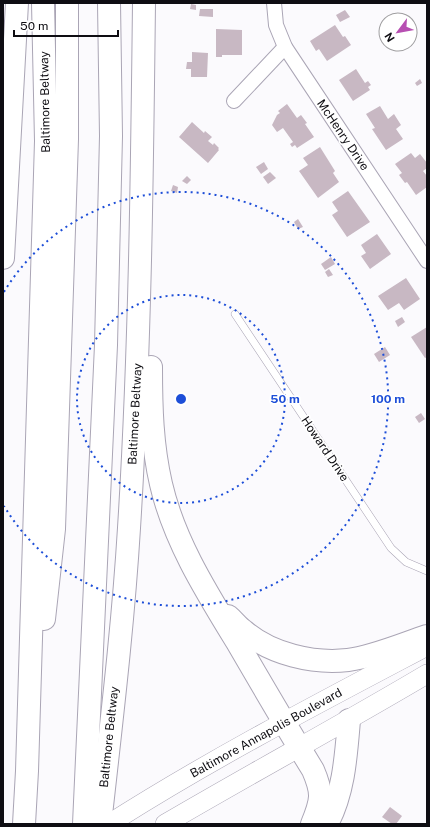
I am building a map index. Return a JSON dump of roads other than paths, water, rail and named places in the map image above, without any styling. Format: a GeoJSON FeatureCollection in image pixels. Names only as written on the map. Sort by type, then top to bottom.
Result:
{"type":"FeatureCollection","features":[{"type":"Feature","properties":{"kind":"highway"},"geometry":{"type":"LineString","coordinates":[[3,258],[17,3]]}},
{"type":"Feature","properties":{"kind":"highway","name":"Baltimore Beltway"},"geometry":{"type":"LineString","coordinates":[[24,824],[27,771],[46,141],[43,3]]}},
{"type":"Feature","properties":{"kind":"highway"},"geometry":{"type":"LineString","coordinates":[[27,771],[54,530],[67,139],[67,3]]}},
{"type":"Feature","properties":{"kind":"highway"},"geometry":{"type":"LineString","coordinates":[[84,824],[106,344],[111,136],[109,3]]}},
{"type":"Feature","properties":{"kind":"highway","name":"Baltimore Beltway"},"geometry":{"type":"LineString","coordinates":[[100,824],[121,626],[129,528],[138,344],[144,3]]}},
{"type":"Feature","properties":{"kind":"highway"},"geometry":{"type":"LineString","coordinates":[[142,134],[151,344],[151,414],[155,453],[161,486],[185,551],[211,599],[313,770],[319,783],[321,797],[312,824]]}},
{"type":"Feature","properties":{"kind":"highway"},"geometry":{"type":"LineString","coordinates":[[211,599],[244,632],[268,647],[296,656],[324,661],[349,660],[427,636]]}},
{"type":"Feature","properties":{"kind":"highway"},"geometry":{"type":"LineString","coordinates":[[327,824],[341,787],[349,720]]}},
{"type":"Feature","properties":{"kind":"main road","name":"Baltimore Annapolis Boulevard"},"geometry":{"type":"LineString","coordinates":[[108,824],[208,764],[284,721],[427,646]]}},
{"type":"Feature","properties":{"kind":"main road"},"geometry":{"type":"LineString","coordinates":[[165,824],[427,674]]}},
{"type":"Feature","properties":{"kind":"street","name":"McHenry Drive"},"geometry":{"type":"LineString","coordinates":[[274,3],[276,25],[285,47],[427,261]]}},
{"type":"Feature","properties":{"kind":"street"},"geometry":{"type":"LineString","coordinates":[[234,101],[285,47]]}},
{"type":"Feature","properties":{"kind":"lane","name":"Howard Drive"},"geometry":{"type":"LineString","coordinates":[[235,314],[391,548],[406,562],[427,571]]}}]}
